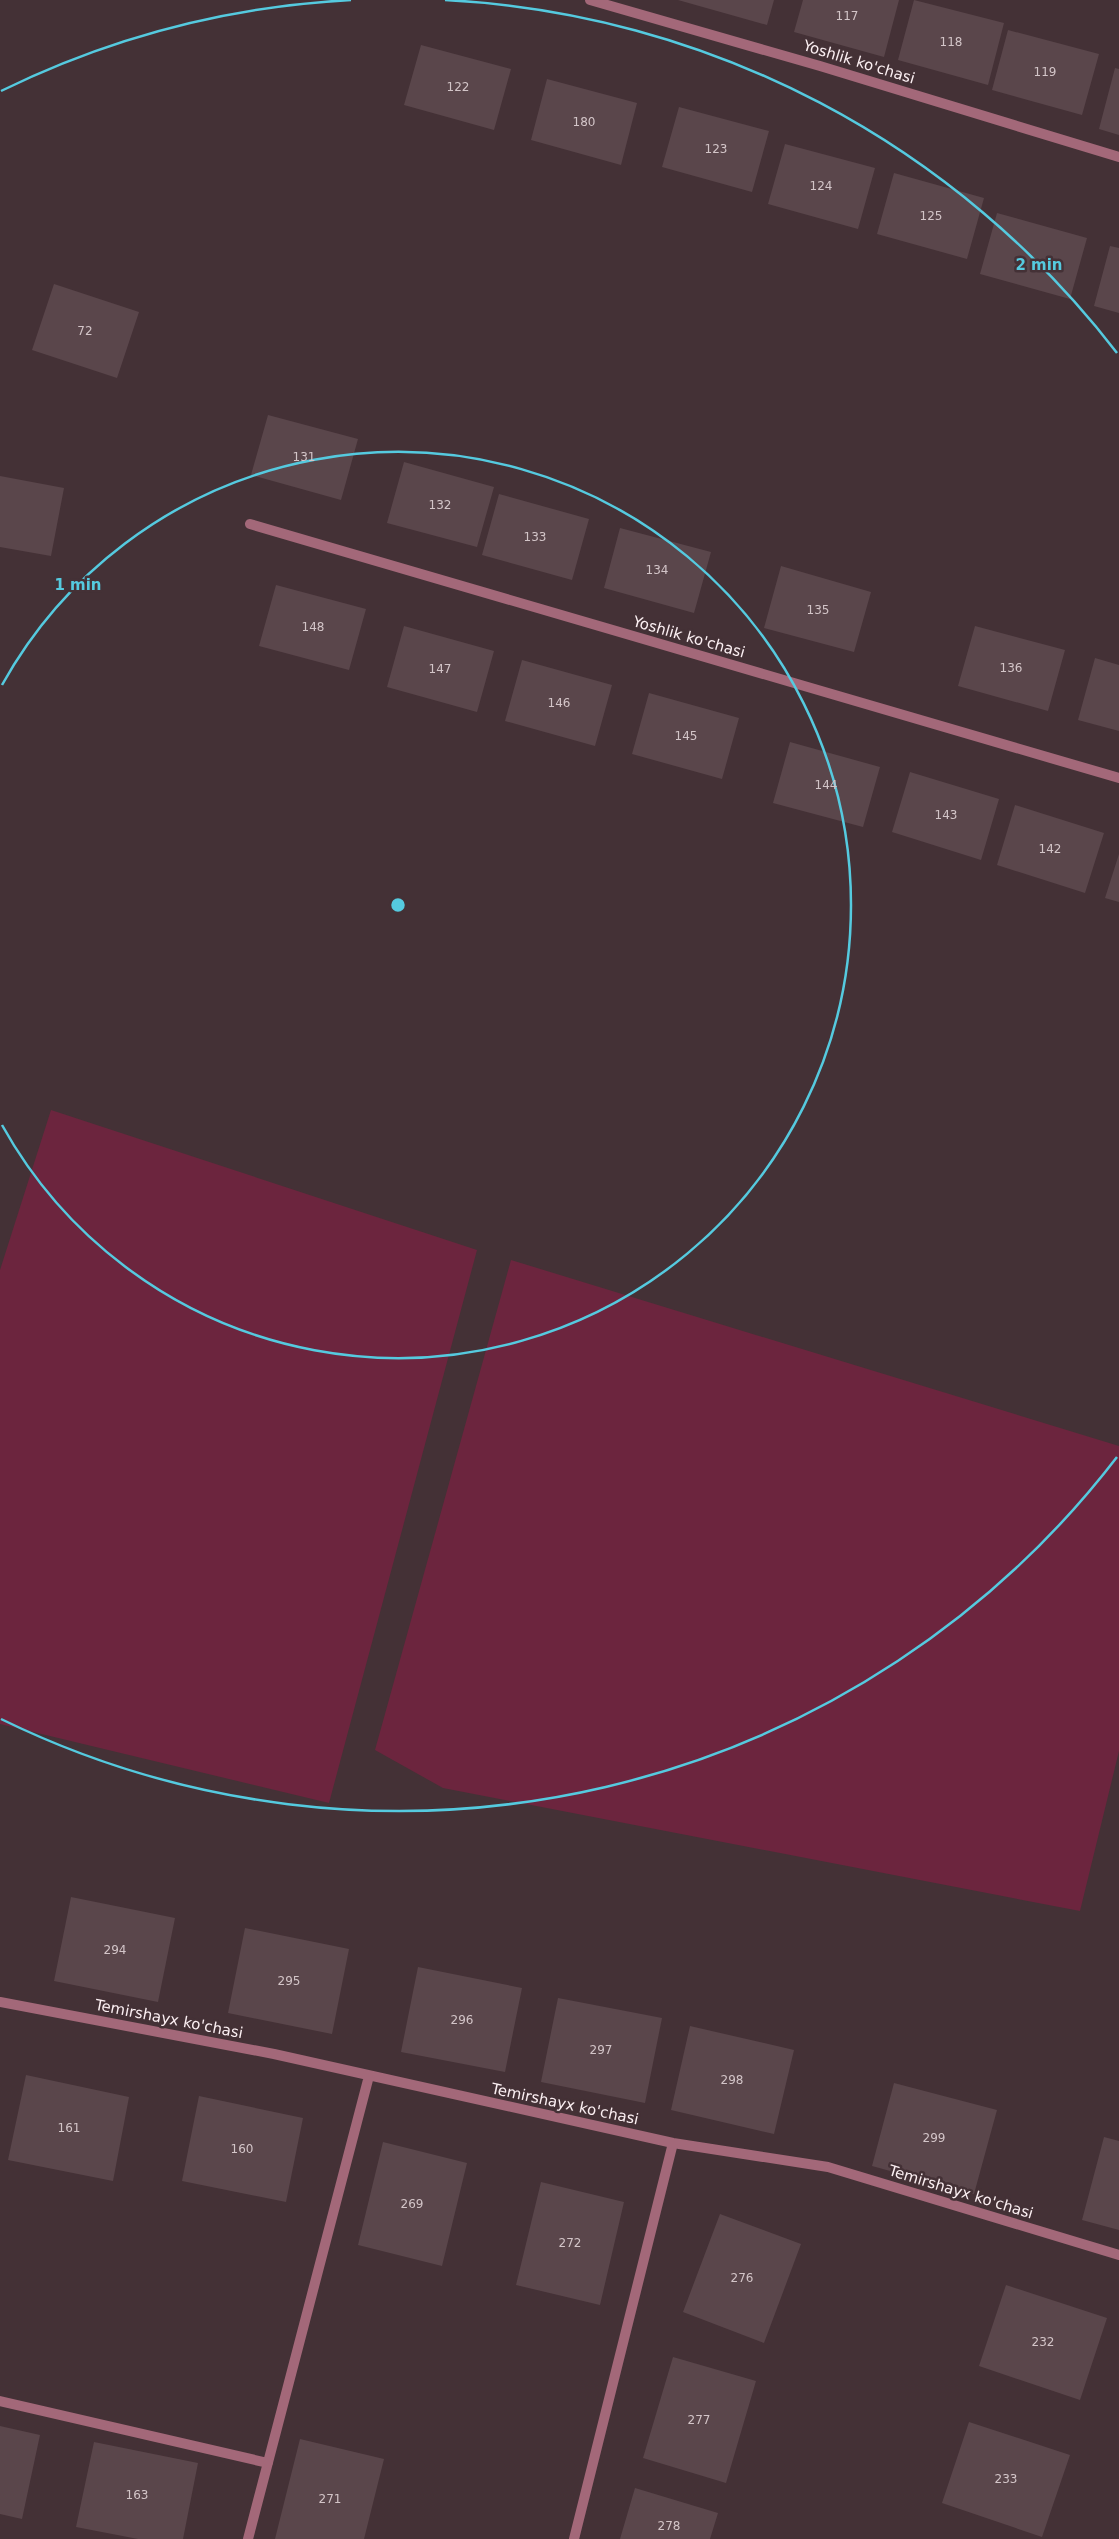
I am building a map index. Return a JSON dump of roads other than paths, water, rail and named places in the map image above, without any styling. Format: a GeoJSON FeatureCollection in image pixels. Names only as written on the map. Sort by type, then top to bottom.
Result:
{"type":"FeatureCollection","features":[{"type":"Feature","properties":{"kind":"street","name":"Yoshlik ko'chasi"},"geometry":{"type":"LineString","coordinates":[[590,0],[829,69],[1119,157]]}},
{"type":"Feature","properties":{"kind":"street","name":"Yoshlik ko'chasi"},"geometry":{"type":"LineString","coordinates":[[250,524],[1119,778]]}},
{"type":"Feature","properties":{"kind":"street","name":"Temirshayx ko'chasi"},"geometry":{"type":"LineString","coordinates":[[0,2002],[274,2054],[674,2143],[828,2168],[1119,2255]]}},
{"type":"Feature","properties":{"kind":"street"},"geometry":{"type":"LineString","coordinates":[[248,2539],[369,2076]]}},
{"type":"Feature","properties":{"kind":"street"},"geometry":{"type":"LineString","coordinates":[[574,2539],[674,2143]]}},
{"type":"Feature","properties":{"kind":"street"},"geometry":{"type":"LineString","coordinates":[[0,2401],[268,2463]]}}]}
